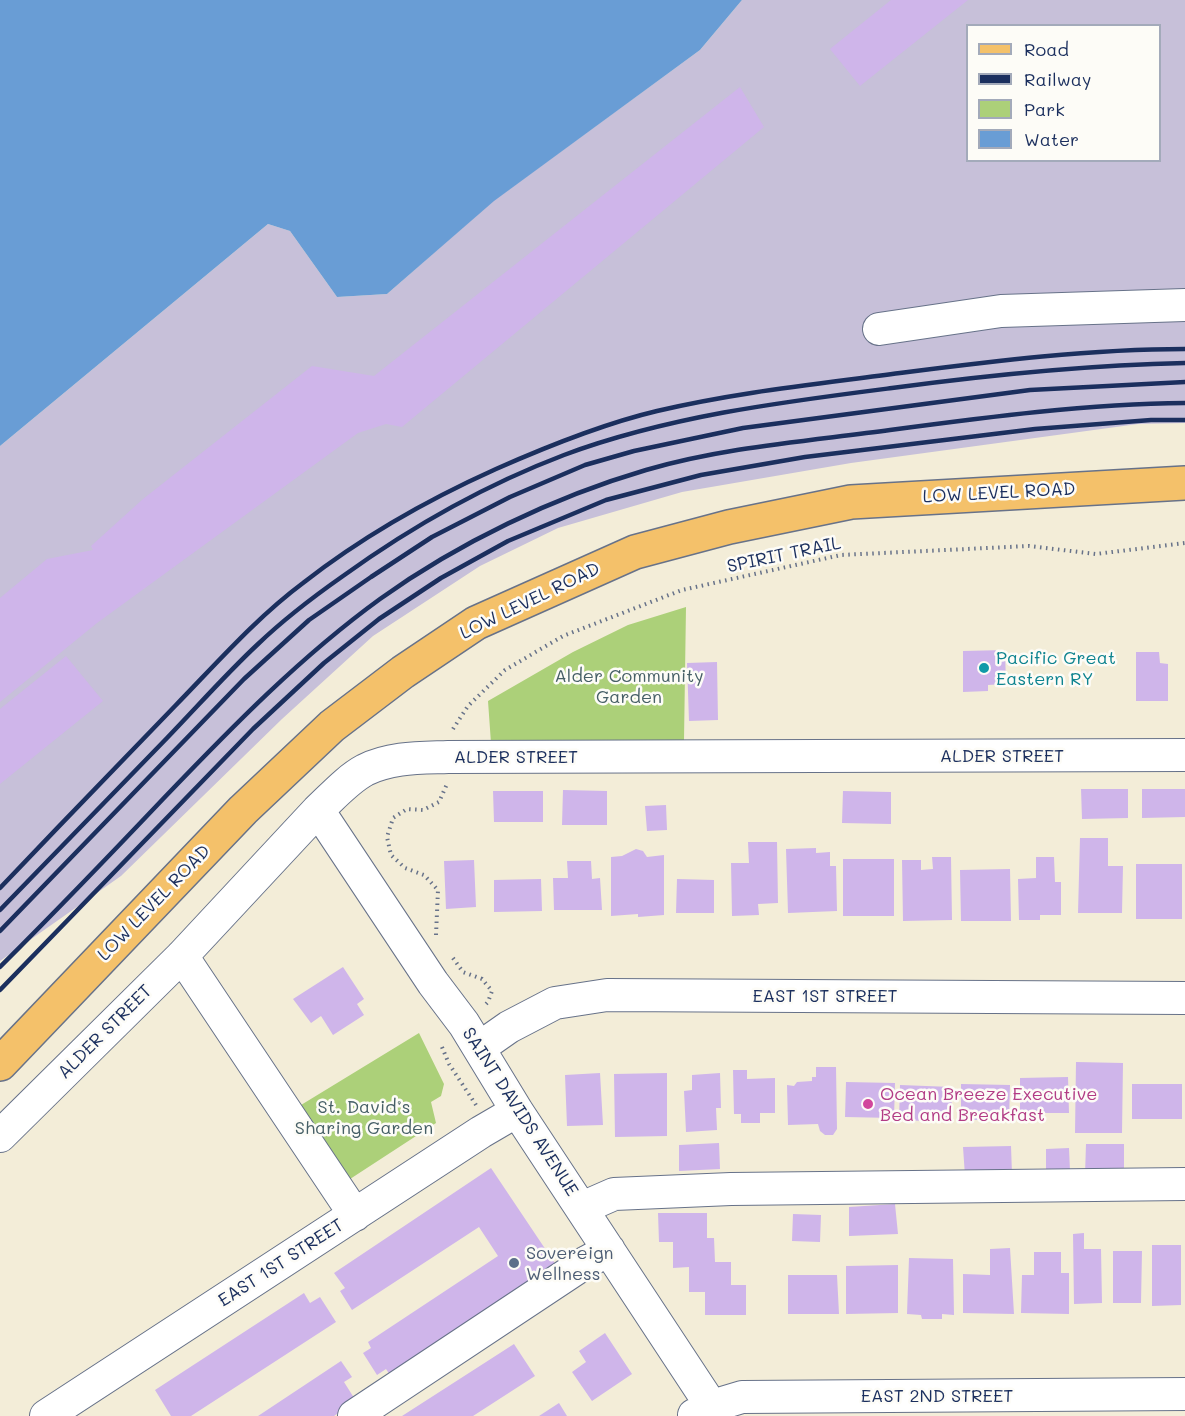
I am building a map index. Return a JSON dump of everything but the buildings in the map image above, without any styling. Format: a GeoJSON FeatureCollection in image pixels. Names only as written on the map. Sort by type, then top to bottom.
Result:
{"type":"FeatureCollection","features":[{"type":"Feature","properties":{"kind":"main road","name":"LOW LEVEL ROAD"},"geometry":{"type":"LineString","coordinates":[[0,1064],[243,810],[332,726],[403,672],[476,623],[635,552],[729,527],[851,502],[1185,483]]}},
{"type":"Feature","properties":{"kind":"street"},"geometry":{"type":"LineString","coordinates":[[879,329],[1001,311],[1185,305]]}},
{"type":"Feature","properties":{"kind":"street","name":"ALDER STREET"},"geometry":{"type":"LineString","coordinates":[[0,1136],[182,956],[318,810],[365,770],[402,759],[1185,756]]}},
{"type":"Feature","properties":{"kind":"street","name":"SAINT DAVIDS AVENUE"},"geometry":{"type":"LineString","coordinates":[[318,810],[433,983],[464,1024],[517,1111],[609,1250],[708,1413]]}},
{"type":"Feature","properties":{"kind":"street"},"geometry":{"type":"LineString","coordinates":[[182,956],[355,1215]]}},
{"type":"Feature","properties":{"kind":"street","name":"EAST 1ST STREET"},"geometry":{"type":"LineString","coordinates":[[479,1048],[508,1027],[555,1003],[607,994],[1185,998]]}},
{"type":"Feature","properties":{"kind":"street","name":"EAST 1ST STREET"},"geometry":{"type":"LineString","coordinates":[[46,1416],[481,1132],[517,1111]]}},
{"type":"Feature","properties":{"kind":"street"},"geometry":{"type":"LineString","coordinates":[[582,1208],[614,1194],[731,1189],[1185,1184]]}},
{"type":"Feature","properties":{"kind":"street"},"geometry":{"type":"LineString","coordinates":[[354,1416],[584,1264],[609,1250]]}},
{"type":"Feature","properties":{"kind":"street","name":"EAST 2ND STREET"},"geometry":{"type":"LineString","coordinates":[[708,1413],[742,1397],[1185,1394]]}},
{"type":"Feature","properties":{"kind":"path","name":"SPIRIT TRAIL"},"geometry":{"type":"LineString","coordinates":[[450,736],[454,725],[468,706],[505,670],[563,636],[682,590],[841,555],[1029,546],[1096,554],[1185,543]]}},
{"type":"Feature","properties":{"kind":"path"},"geometry":{"type":"LineString","coordinates":[[436,935],[438,890],[424,875],[405,868],[391,855],[387,837],[393,818],[407,809],[423,810],[440,802],[447,776]]}},
{"type":"Feature","properties":{"kind":"path"},"geometry":{"type":"LineString","coordinates":[[450,954],[464,972],[482,979],[492,991],[488,1002],[478,1012]]}},
{"type":"Feature","properties":{"kind":"shaded area"},"geometry":{"type":"Polygon","coordinates":[[[742,0],[1185,0],[1185,423],[1138,424],[851,463],[682,492],[558,528],[480,566],[373,636],[282,719],[121,876],[0,961],[0,446],[268,224],[290,231],[337,297],[387,294],[493,201],[700,50],[742,0]]]}},
{"type":"Feature","properties":{"kind":"green space","name":"Alder Community Garden"},"geometry":{"type":"Polygon","coordinates":[[[686,607],[684,740],[491,743],[488,701],[573,652],[628,625],[686,607]]]}},
{"type":"Feature","properties":{"kind":"green space","name":"St. David’s Sharing Garden"},"geometry":{"type":"Polygon","coordinates":[[[419,1033],[444,1084],[441,1096],[431,1102],[436,1123],[347,1181],[301,1105],[419,1033]]]}},
{"type":"Feature","properties":{"kind":"water"},"geometry":{"type":"Polygon","coordinates":[[[0,0],[742,0],[700,50],[494,201],[387,294],[337,297],[290,231],[268,224],[0,446],[0,0]]]}},
{"type":"Feature","properties":{"kind":"railway"},"geometry":{"type":"LineString","coordinates":[[0,888],[269,611],[326,566],[372,534],[420,506],[496,469],[616,422],[717,399],[1006,360],[1078,353],[1185,349]]}},
{"type":"Feature","properties":{"kind":"railway"},"geometry":{"type":"LineString","coordinates":[[0,910],[234,667],[277,627],[321,592],[395,541],[449,508],[506,480],[604,441],[726,412],[809,399],[1001,375],[1075,368],[1185,363]]}},
{"type":"Feature","properties":{"kind":"railway"},"geometry":{"type":"LineString","coordinates":[[0,931],[244,679],[309,620],[432,537],[510,497],[585,465],[634,451],[743,428],[1030,390],[1185,382]]}},
{"type":"Feature","properties":{"kind":"railway"},"geometry":{"type":"LineString","coordinates":[[0,967],[240,720],[294,669],[350,621],[410,578],[508,524],[611,481],[676,462],[737,450],[1037,412],[1185,403]]}},
{"type":"Feature","properties":{"kind":"railway"},"geometry":{"type":"LineString","coordinates":[[0,990],[253,729],[324,663],[379,619],[441,578],[508,541],[606,500],[701,475],[805,457],[1035,429],[1151,420],[1185,420]]}},
{"type":"Feature","properties":{"kind":"place","name":"Pacific Great Eastern RY"},"geometry":{"type":"Point","coordinates":[984,668]}},
{"type":"Feature","properties":{"kind":"place","name":"Ocean Breeze Executive Bed and Breakfast"},"geometry":{"type":"Point","coordinates":[868,1104]}},
{"type":"Feature","properties":{"kind":"place","name":"Sovereign Wellness"},"geometry":{"type":"Point","coordinates":[514,1263]}}]}
